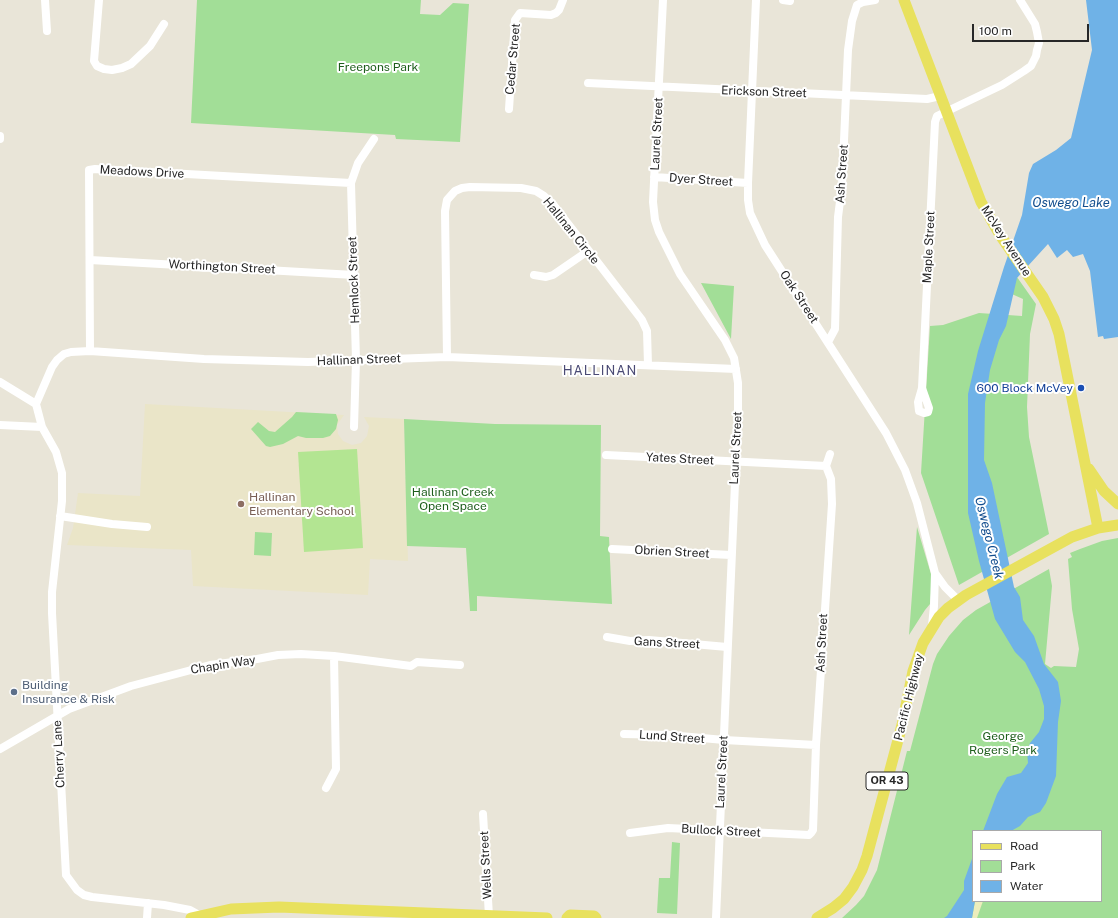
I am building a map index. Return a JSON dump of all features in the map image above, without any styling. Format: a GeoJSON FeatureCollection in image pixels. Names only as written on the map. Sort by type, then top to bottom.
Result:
{"type":"FeatureCollection","features":[{"type":"Feature","properties":{"kind":"main road","name":"McVey Avenue"},"geometry":{"type":"LineString","coordinates":[[904,0],[981,202],[992,223],[1047,304],[1056,325],[1098,528]]}},
{"type":"Feature","properties":{"kind":"main road","name":"McVey Avenue"},"geometry":{"type":"LineString","coordinates":[[1085,463],[1104,491],[1118,504]]}},
{"type":"Feature","properties":{"kind":"main road","name":"OR 43"},"geometry":{"type":"LineString","coordinates":[[1098,528],[1118,526]]}},
{"type":"Feature","properties":{"kind":"main road","name":"Pacific Highway"},"geometry":{"type":"LineString","coordinates":[[817,918],[844,899],[853,887],[862,870],[902,725],[913,671],[923,643],[939,618],[962,598],[1072,537],[1098,528]]}},
{"type":"Feature","properties":{"kind":"main road"},"geometry":{"type":"LineString","coordinates":[[195,917],[248,907],[318,913],[547,918]]}},
{"type":"Feature","properties":{"kind":"main road"},"geometry":{"type":"LineString","coordinates":[[567,918],[570,915],[594,916],[596,918]]}},
{"type":"Feature","properties":{"kind":"street"},"geometry":{"type":"LineString","coordinates":[[45,0],[46,31]]}},
{"type":"Feature","properties":{"kind":"street"},"geometry":{"type":"LineString","coordinates":[[99,0],[94,61],[97,66],[104,69],[112,70],[131,64],[150,46],[164,24]]}},
{"type":"Feature","properties":{"kind":"street","name":"Cedar Street"},"geometry":{"type":"LineString","coordinates":[[510,110],[515,20],[520,13],[551,15],[556,13],[560,10],[563,0]]}},
{"type":"Feature","properties":{"kind":"street","name":"Laurel Street"},"geometry":{"type":"LineString","coordinates":[[663,0],[653,210],[659,232],[680,274],[725,340],[734,358],[738,383],[738,415],[716,918]]}},
{"type":"Feature","properties":{"kind":"street","name":"Oak Street"},"geometry":{"type":"LineString","coordinates":[[756,0],[748,183],[749,207],[756,228],[766,245],[886,433],[905,470],[917,503],[935,573],[932,629]]}},
{"type":"Feature","properties":{"kind":"street","name":"Ash Street"},"geometry":{"type":"LineString","coordinates":[[828,342],[835,329],[838,217],[842,186],[848,50],[852,21],[857,5],[875,0]]}},
{"type":"Feature","properties":{"kind":"street"},"geometry":{"type":"LineString","coordinates":[[946,111],[1002,85],[1031,66],[1038,50],[1037,32],[1035,24],[1020,0]]}},
{"type":"Feature","properties":{"kind":"street","name":"Erickson Street"},"geometry":{"type":"LineString","coordinates":[[588,83],[928,99],[940,96]]}},
{"type":"Feature","properties":{"kind":"street","name":"Maple Street"},"geometry":{"type":"LineString","coordinates":[[922,388],[935,122],[937,116],[946,111]]}},
{"type":"Feature","properties":{"kind":"street","name":"Hemlock Street"},"geometry":{"type":"LineString","coordinates":[[354,427],[356,360],[351,184],[358,163],[374,139]]}},
{"type":"Feature","properties":{"kind":"street","name":"Meadows Drive"},"geometry":{"type":"LineString","coordinates":[[90,351],[89,170],[102,169],[351,184]]}},
{"type":"Feature","properties":{"kind":"street","name":"Dyer Street"},"geometry":{"type":"LineString","coordinates":[[654,178],[748,183]]}},
{"type":"Feature","properties":{"kind":"street","name":"Hallinan Circle"},"geometry":{"type":"LineString","coordinates":[[447,357],[444,211],[447,200],[455,192],[462,188],[521,188],[536,191],[552,203],[642,320],[647,331],[648,365]]}},
{"type":"Feature","properties":{"kind":"street"},"geometry":{"type":"LineString","coordinates":[[534,276],[546,277],[553,275],[588,251]]}},
{"type":"Feature","properties":{"kind":"street","name":"Worthington Street"},"geometry":{"type":"LineString","coordinates":[[90,260],[354,274]]}},
{"type":"Feature","properties":{"kind":"street","name":"Hallinan Street"},"geometry":{"type":"LineString","coordinates":[[36,404],[52,367],[57,360],[64,354],[71,352],[90,351],[204,360],[308,362],[447,357],[736,369]]}},
{"type":"Feature","properties":{"kind":"street"},"geometry":{"type":"LineString","coordinates":[[0,382],[36,404],[42,428],[0,425]]}},
{"type":"Feature","properties":{"kind":"street","name":"Cherry Lane"},"geometry":{"type":"LineString","coordinates":[[42,428],[56,452],[60,463],[62,485],[52,592],[52,613],[66,875],[73,886],[84,894],[92,897],[148,903],[190,910],[195,917]]}},
{"type":"Feature","properties":{"kind":"street"},"geometry":{"type":"LineString","coordinates":[[826,466],[830,454]]}},
{"type":"Feature","properties":{"kind":"street","name":"Yates Street"},"geometry":{"type":"LineString","coordinates":[[606,455],[826,466]]}},
{"type":"Feature","properties":{"kind":"street","name":"Ash Street"},"geometry":{"type":"LineString","coordinates":[[811,833],[813,830],[816,745],[832,504],[830,479],[826,466]]}},
{"type":"Feature","properties":{"kind":"street"},"geometry":{"type":"LineString","coordinates":[[60,516],[112,524],[147,527]]}},
{"type":"Feature","properties":{"kind":"street","name":"Obrien Street"},"geometry":{"type":"LineString","coordinates":[[612,549],[731,555]]}},
{"type":"Feature","properties":{"kind":"street","name":"Oak Street"},"geometry":{"type":"LineString","coordinates":[[935,573],[945,587],[962,598]]}},
{"type":"Feature","properties":{"kind":"street","name":"Gans Street"},"geometry":{"type":"LineString","coordinates":[[606,637],[630,641],[649,640],[727,646]]}},
{"type":"Feature","properties":{"kind":"street","name":"Chapin Way"},"geometry":{"type":"LineString","coordinates":[[0,749],[57,715],[70,709],[131,686],[210,665],[257,660],[278,655],[301,654],[334,656],[411,666],[417,662],[460,665]]}},
{"type":"Feature","properties":{"kind":"street"},"geometry":{"type":"LineString","coordinates":[[326,788],[336,769],[334,656]]}},
{"type":"Feature","properties":{"kind":"street","name":"Lund Street"},"geometry":{"type":"LineString","coordinates":[[624,734],[669,735],[724,740],[816,745]]}},
{"type":"Feature","properties":{"kind":"street","name":"Wells Street"},"geometry":{"type":"LineString","coordinates":[[483,814],[489,916]]}},
{"type":"Feature","properties":{"kind":"street","name":"Bullock Street"},"geometry":{"type":"LineString","coordinates":[[630,833],[668,828],[720,832],[809,835],[811,833]]}},
{"type":"Feature","properties":{"kind":"street"},"geometry":{"type":"LineString","coordinates":[[147,918],[148,903]]}},
{"type":"Feature","properties":{"kind":"shaded area","name":"Hallinan Elementary School"},"geometry":{"type":"Polygon","coordinates":[[[145,404],[344,415],[337,425],[338,434],[343,441],[352,445],[361,443],[367,436],[369,426],[364,417],[404,419],[408,561],[370,559],[368,595],[193,586],[191,550],[67,545],[73,528],[78,493],[140,496],[145,404]]]}},
{"type":"Feature","properties":{"kind":"green space","name":"Freepons Park"},"geometry":{"type":"Polygon","coordinates":[[[197,0],[421,0],[420,14],[440,15],[453,3],[469,4],[460,142],[396,139],[395,135],[191,123],[197,0]]]}},
{"type":"Feature","properties":{"kind":"green space"},"geometry":{"type":"Polygon","coordinates":[[[1012,270],[1036,304],[1030,334],[1027,407],[1029,437],[1049,534],[959,585],[921,473],[930,326],[943,325],[979,313],[1022,316],[1023,299],[1005,291],[1012,270]]]}},
{"type":"Feature","properties":{"kind":"green space"},"geometry":{"type":"Polygon","coordinates":[[[701,283],[734,286],[731,339],[701,283]]]}},
{"type":"Feature","properties":{"kind":"green space"},"geometry":{"type":"Polygon","coordinates":[[[296,412],[336,414],[338,420],[336,429],[330,436],[323,438],[306,438],[298,436],[283,444],[270,447],[266,446],[251,429],[258,422],[269,431],[275,432],[296,412]]]}},
{"type":"Feature","properties":{"kind":"green space","name":"Hallinan Creek Open Space"},"geometry":{"type":"Polygon","coordinates":[[[404,419],[495,424],[601,425],[600,536],[609,537],[612,604],[477,596],[477,611],[470,611],[466,548],[407,546],[404,419]]]}},
{"type":"Feature","properties":{"kind":"green space"},"geometry":{"type":"Polygon","coordinates":[[[357,449],[363,548],[304,552],[298,452],[357,449]]]}},
{"type":"Feature","properties":{"kind":"green space"},"geometry":{"type":"Polygon","coordinates":[[[917,527],[931,574],[932,583],[930,604],[909,635],[917,527]]]}},
{"type":"Feature","properties":{"kind":"green space"},"geometry":{"type":"Polygon","coordinates":[[[255,532],[272,533],[271,556],[254,555],[255,532]]]}},
{"type":"Feature","properties":{"kind":"green space","name":"George Rogers Park"},"geometry":{"type":"Polygon","coordinates":[[[1118,538],[1118,918],[842,918],[864,896],[877,870],[907,751],[910,751],[933,664],[937,654],[949,636],[963,620],[976,610],[1049,569],[1052,586],[1045,664],[1051,668],[1054,666],[1076,667],[1079,649],[1072,609],[1068,559],[1072,557],[1070,553],[1102,541],[1118,538]]]}},
{"type":"Feature","properties":{"kind":"green space"},"geometry":{"type":"Polygon","coordinates":[[[672,842],[680,843],[677,914],[657,913],[659,878],[670,878],[672,842]]]}},
{"type":"Feature","properties":{"kind":"sand"},"geometry":{"type":"Polygon","coordinates":[[[975,902],[983,902],[977,918],[972,918],[975,902]]]}},
{"type":"Feature","properties":{"kind":"water"},"geometry":{"type":"Polygon","coordinates":[[[1086,0],[1118,0],[1118,337],[1104,339],[1103,336],[1098,337],[1090,271],[1083,254],[1073,257],[1067,250],[1057,258],[1048,244],[1017,278],[1006,326],[999,340],[990,370],[985,403],[984,460],[992,483],[1014,587],[1020,597],[1023,620],[1034,636],[1044,664],[1058,682],[1061,701],[1058,722],[1056,776],[1046,803],[1040,812],[1028,817],[1020,826],[1013,830],[983,830],[997,794],[1007,777],[1021,773],[1028,763],[1027,751],[1030,743],[1039,732],[1044,719],[1044,706],[1039,689],[1025,662],[1015,652],[995,619],[979,561],[968,513],[968,394],[978,351],[1022,215],[1029,173],[1033,164],[1056,150],[1071,138],[1092,50],[1086,0]]]}},
{"type":"Feature","properties":{"kind":"water"},"geometry":{"type":"Polygon","coordinates":[[[972,859],[972,902],[975,902],[972,918],[944,918],[947,916],[964,890],[964,881],[972,859]]]}},
{"type":"Feature","properties":{"kind":"place","name":"600 Block McVey"},"geometry":{"type":"Point","coordinates":[1081,388]}},
{"type":"Feature","properties":{"kind":"place","name":"Hallinan Elementary School"},"geometry":{"type":"Point","coordinates":[241,504]}},
{"type":"Feature","properties":{"kind":"place","name":"Building Insurance & Risk"},"geometry":{"type":"Point","coordinates":[14,692]}},
{"type":"Feature","properties":{"kind":"district","name":"HALLINAN"},"geometry":{"type":"Point","coordinates":[600,371]}},
{"type":"Feature","properties":{"kind":"water label","name":"Oswego Lake"},"geometry":{"type":"Point","coordinates":[1071,203]}},
{"type":"Feature","properties":{"kind":"water label","name":"Oswego Creek"},"geometry":{"type":"Point","coordinates":[989,538]}}]}
